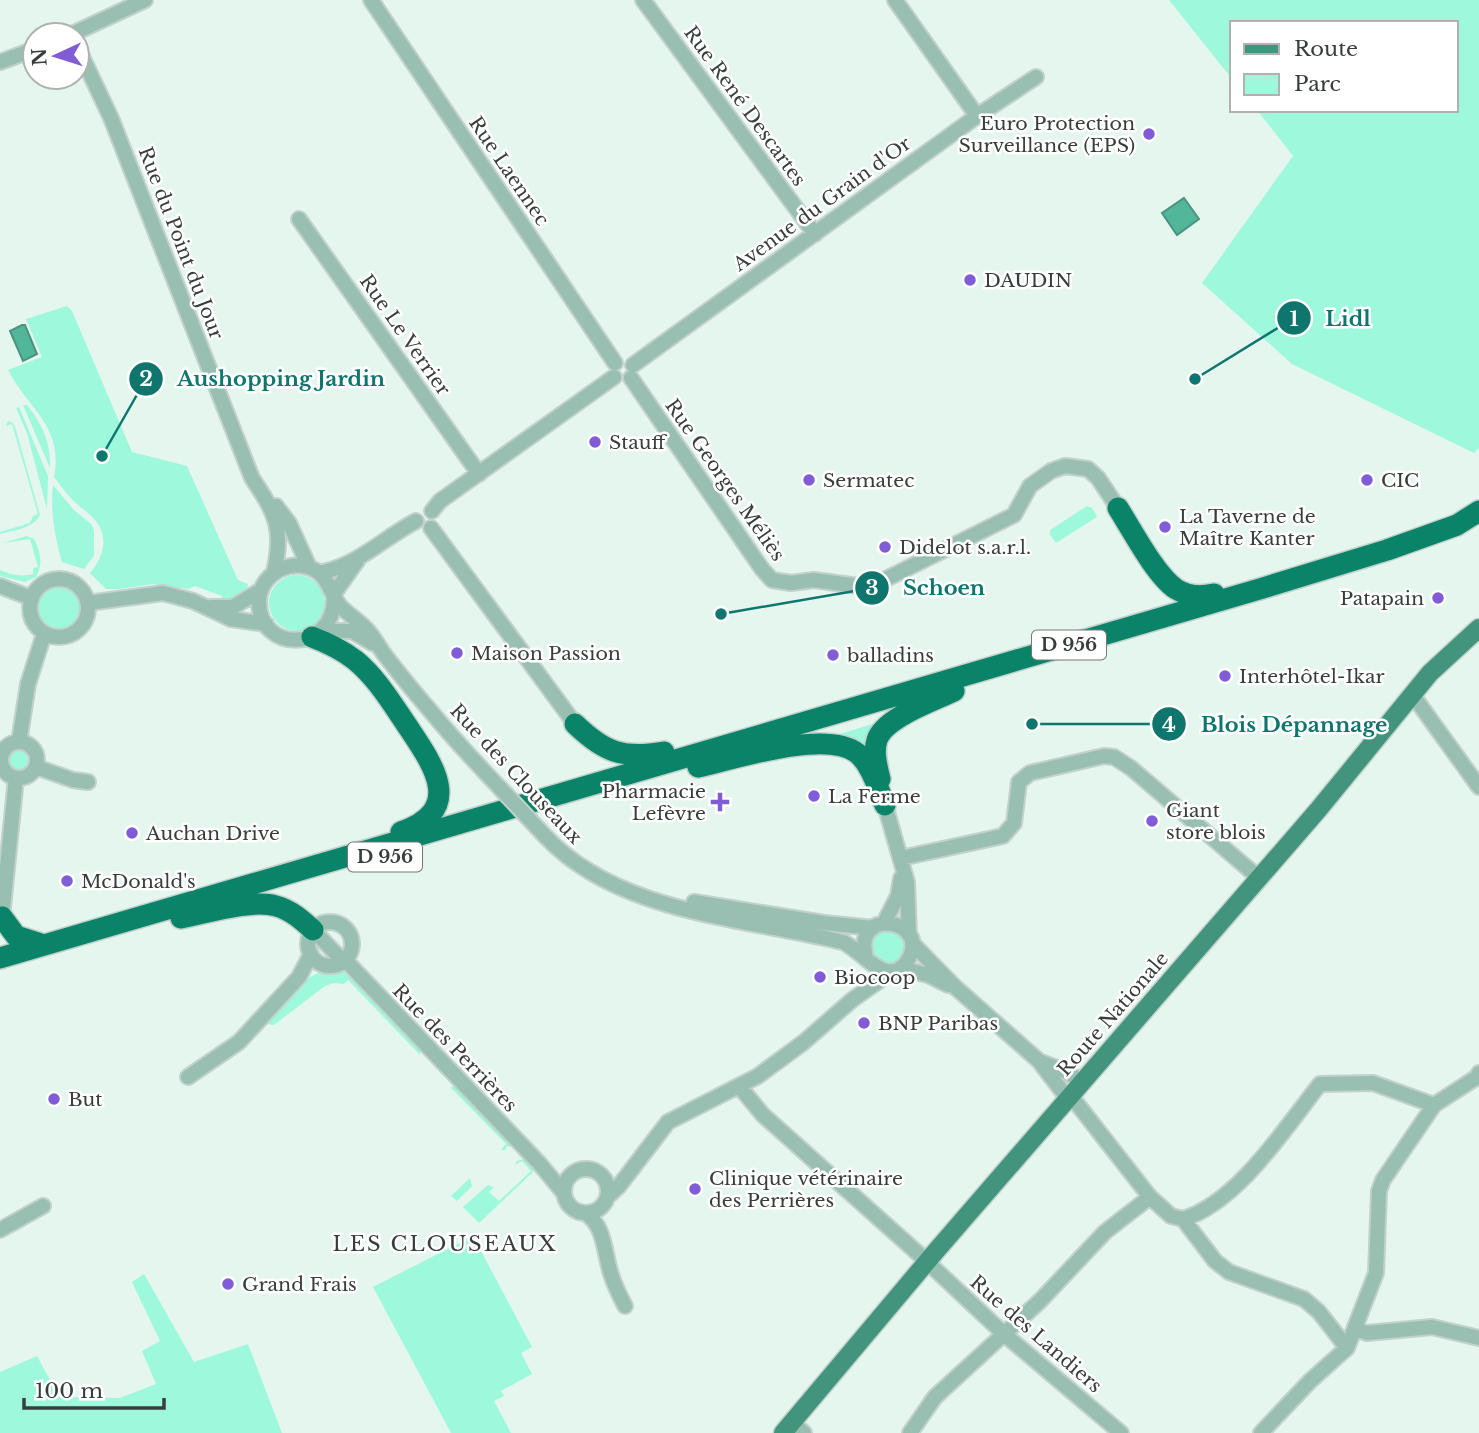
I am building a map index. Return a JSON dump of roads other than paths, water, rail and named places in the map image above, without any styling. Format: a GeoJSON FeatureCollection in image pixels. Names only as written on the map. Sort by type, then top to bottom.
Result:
{"type":"FeatureCollection","features":[{"type":"Feature","properties":{"kind":"highway"},"geometry":{"type":"LineString","coordinates":[[1118,508],[1165,579],[1177,590],[1192,596],[1208,596],[1244,585],[1263,588]]}},
{"type":"Feature","properties":{"kind":"highway","name":"D 956"},"geometry":{"type":"LineString","coordinates":[[0,958],[1263,588],[1387,550],[1457,525],[1479,511]]}},
{"type":"Feature","properties":{"kind":"highway","name":"D 956"},"geometry":{"type":"LineString","coordinates":[[0,970],[1398,561],[1479,529]]}},
{"type":"Feature","properties":{"kind":"highway","name":"D 956"},"geometry":{"type":"LineString","coordinates":[[317,634],[346,654],[376,682],[436,771],[439,792],[435,810],[410,829],[389,836],[375,849]]}},
{"type":"Feature","properties":{"kind":"highway","name":"D 956"},"geometry":{"type":"LineString","coordinates":[[885,805],[877,765],[877,740],[890,723],[954,691]]}},
{"type":"Feature","properties":{"kind":"highway","name":"D 956"},"geometry":{"type":"LineString","coordinates":[[575,724],[590,739],[627,756],[659,753],[770,733]]}},
{"type":"Feature","properties":{"kind":"highway","name":"D 956"},"geometry":{"type":"LineString","coordinates":[[671,773],[797,745],[834,744],[857,753],[864,761],[885,805]]}},
{"type":"Feature","properties":{"kind":"highway"},"geometry":{"type":"LineString","coordinates":[[172,919],[244,906],[270,905],[297,916],[313,930]]}},
{"type":"Feature","properties":{"kind":"highway"},"geometry":{"type":"LineString","coordinates":[[2,917],[16,936],[44,945]]}},
{"type":"Feature","properties":{"kind":"main road","name":"Route Nationale"},"geometry":{"type":"LineString","coordinates":[[793,1429],[927,1262],[1318,810],[1412,694],[1446,657],[1479,628]]}},
{"type":"Feature","properties":{"kind":"street"},"geometry":{"type":"LineString","coordinates":[[91,26],[145,0]]}},
{"type":"Feature","properties":{"kind":"street","name":"Rue Laennec"},"geometry":{"type":"LineString","coordinates":[[371,0],[615,370]]}},
{"type":"Feature","properties":{"kind":"street","name":"Rue René Descartes"},"geometry":{"type":"LineString","coordinates":[[643,0],[815,234]]}},
{"type":"Feature","properties":{"kind":"street"},"geometry":{"type":"LineString","coordinates":[[895,0],[977,116]]}},
{"type":"Feature","properties":{"kind":"street"},"geometry":{"type":"LineString","coordinates":[[0,62],[21,54]]}},
{"type":"Feature","properties":{"kind":"street","name":"Rue du Point du Jour"},"geometry":{"type":"LineString","coordinates":[[91,76],[111,118],[252,478],[275,515],[279,534],[274,572]]}},
{"type":"Feature","properties":{"kind":"street","name":"Avenue du Grain d'Or"},"geometry":{"type":"LineString","coordinates":[[632,371],[977,116],[1036,77]]}},
{"type":"Feature","properties":{"kind":"street","name":"Rue Le Verrier"},"geometry":{"type":"LineString","coordinates":[[299,219],[479,474]]}},
{"type":"Feature","properties":{"kind":"street"},"geometry":{"type":"LineString","coordinates":[[432,511],[440,501],[626,360],[632,371]]}},
{"type":"Feature","properties":{"kind":"street","name":"Rue Georges Méliès"},"geometry":{"type":"LineString","coordinates":[[632,371],[762,569],[772,580],[791,583],[814,580],[858,586],[880,582],[1014,515],[1030,486],[1051,471],[1065,466],[1088,469],[1098,478],[1118,508]]}},
{"type":"Feature","properties":{"kind":"street","name":"Rue du Point du Jour"},"geometry":{"type":"LineString","coordinates":[[262,493],[289,523],[314,570]]}},
{"type":"Feature","properties":{"kind":"street"},"geometry":{"type":"LineString","coordinates":[[203,605],[233,607],[261,590],[274,572],[296,565],[314,570],[335,570],[358,560],[416,521],[420,511],[432,511]]}},
{"type":"Feature","properties":{"kind":"street"},"geometry":{"type":"LineString","coordinates":[[416,521],[423,529],[431,528],[436,521],[432,511]]}},
{"type":"Feature","properties":{"kind":"street"},"geometry":{"type":"LineString","coordinates":[[431,528],[575,724]]}},
{"type":"Feature","properties":{"kind":"street"},"geometry":{"type":"LineString","coordinates":[[333,597],[358,560]]}},
{"type":"Feature","properties":{"kind":"street"},"geometry":{"type":"LineString","coordinates":[[261,590],[261,612],[273,633],[292,640],[317,634],[332,614],[333,597],[330,586],[314,570]]}},
{"type":"Feature","properties":{"kind":"street"},"geometry":{"type":"LineString","coordinates":[[54,579],[74,582],[83,590],[88,603],[87,619],[72,635],[59,638],[44,634],[32,620],[31,598],[43,583],[54,579]]}},
{"type":"Feature","properties":{"kind":"street"},"geometry":{"type":"LineString","coordinates":[[0,586],[31,598]]}},
{"type":"Feature","properties":{"kind":"street"},"geometry":{"type":"LineString","coordinates":[[88,603],[163,593],[203,605],[231,619],[266,624]]}},
{"type":"Feature","properties":{"kind":"street","name":"Rue des Clouseaux"},"geometry":{"type":"LineString","coordinates":[[333,597],[370,633],[383,653],[459,745],[546,837],[586,872],[613,886],[642,896],[846,926],[878,925]]}},
{"type":"Feature","properties":{"kind":"street","name":"Rue des Clouseaux"},"geometry":{"type":"LineString","coordinates":[[317,634],[352,631],[383,653]]}},
{"type":"Feature","properties":{"kind":"street"},"geometry":{"type":"LineString","coordinates":[[19,742],[28,684],[44,634]]}},
{"type":"Feature","properties":{"kind":"street"},"geometry":{"type":"LineString","coordinates":[[1412,694],[1479,787]]}},
{"type":"Feature","properties":{"kind":"street"},"geometry":{"type":"LineString","coordinates":[[19,742],[26,743],[36,753],[36,768],[28,776],[16,778],[6,773],[0,763],[5,748],[19,742]]}},
{"type":"Feature","properties":{"kind":"street"},"geometry":{"type":"LineString","coordinates":[[902,862],[1003,836],[1014,823],[1019,782],[1030,773],[1104,756],[1114,757],[1131,768],[1259,877]]}},
{"type":"Feature","properties":{"kind":"street"},"geometry":{"type":"LineString","coordinates":[[36,768],[88,782]]}},
{"type":"Feature","properties":{"kind":"street"},"geometry":{"type":"LineString","coordinates":[[2,917],[16,778]]}},
{"type":"Feature","properties":{"kind":"street"},"geometry":{"type":"LineString","coordinates":[[584,1213],[594,1212],[619,1186],[668,1122],[739,1086],[783,1058],[852,1000],[907,962],[911,953],[907,882],[885,805]]}},
{"type":"Feature","properties":{"kind":"street"},"geometry":{"type":"LineString","coordinates":[[852,1000],[865,980],[864,941],[898,896],[902,862]]}},
{"type":"Feature","properties":{"kind":"street","name":"Rue des Clouseaux"},"geometry":{"type":"LineString","coordinates":[[758,913],[853,946],[866,958]]}},
{"type":"Feature","properties":{"kind":"street"},"geometry":{"type":"LineString","coordinates":[[299,977],[322,964],[334,965],[344,960],[352,944],[349,932],[332,922],[313,930],[308,942],[311,954],[322,964]]}},
{"type":"Feature","properties":{"kind":"street"},"geometry":{"type":"LineString","coordinates":[[878,925],[898,925],[955,987],[1073,1092],[1150,1197],[1171,1216],[1183,1219],[1198,1215],[1245,1177],[1320,1084],[1373,1083],[1434,1105]]}},
{"type":"Feature","properties":{"kind":"street","name":"Rue des Perrières"},"geometry":{"type":"LineString","coordinates":[[313,930],[539,1163],[563,1192]]}},
{"type":"Feature","properties":{"kind":"street"},"geometry":{"type":"LineString","coordinates":[[188,1077],[239,1042],[299,977],[311,954]]}},
{"type":"Feature","properties":{"kind":"street"},"geometry":{"type":"LineString","coordinates":[[866,958],[878,969],[928,975],[955,987]]}},
{"type":"Feature","properties":{"kind":"street"},"geometry":{"type":"LineString","coordinates":[[1039,1061],[1069,1073],[1073,1092]]}},
{"type":"Feature","properties":{"kind":"street"},"geometry":{"type":"LineString","coordinates":[[1261,1433],[1310,1381],[1347,1348],[1376,1273],[1379,1191],[1382,1180],[1434,1105],[1478,1076]]}},
{"type":"Feature","properties":{"kind":"street"},"geometry":{"type":"LineString","coordinates":[[739,1086],[762,1115],[927,1262]]}},
{"type":"Feature","properties":{"kind":"street"},"geometry":{"type":"LineString","coordinates":[[601,1175],[616,1172],[636,1161]]}},
{"type":"Feature","properties":{"kind":"street","name":"Rue des Perrières"},"geometry":{"type":"LineString","coordinates":[[539,1163],[570,1174]]}},
{"type":"Feature","properties":{"kind":"street"},"geometry":{"type":"LineString","coordinates":[[600,1231],[606,1181],[589,1168],[576,1170],[565,1182],[565,1198],[572,1209],[592,1217],[600,1231],[611,1276],[625,1306]]}},
{"type":"Feature","properties":{"kind":"street"},"geometry":{"type":"LineString","coordinates":[[910,1433],[935,1397],[1040,1301],[1105,1232],[1150,1197]]}},
{"type":"Feature","properties":{"kind":"street"},"geometry":{"type":"LineString","coordinates":[[0,1230],[43,1206]]}},
{"type":"Feature","properties":{"kind":"street"},"geometry":{"type":"LineString","coordinates":[[1183,1219],[1215,1261],[1229,1272],[1304,1299],[1319,1312],[1347,1348]]}},
{"type":"Feature","properties":{"kind":"street","name":"Rue des Landiers"},"geometry":{"type":"LineString","coordinates":[[927,1262],[1004,1334],[1121,1433]]}},
{"type":"Feature","properties":{"kind":"street"},"geometry":{"type":"LineString","coordinates":[[1356,1329],[1367,1333],[1432,1326],[1479,1338]]}},
{"type":"Feature","properties":{"kind":"place","name":"Euro Protection Surveillance (EPS)"},"geometry":{"type":"Point","coordinates":[1149,134]}},
{"type":"Feature","properties":{"kind":"place","name":"DAUDIN"},"geometry":{"type":"Point","coordinates":[970,280]}},
{"type":"Feature","properties":{"kind":"place","name":"Lidl"},"geometry":{"type":"Point","coordinates":[1195,379]}},
{"type":"Feature","properties":{"kind":"place","name":"Stauff"},"geometry":{"type":"Point","coordinates":[595,442]}},
{"type":"Feature","properties":{"kind":"place","name":"Aushopping Jardin"},"geometry":{"type":"Point","coordinates":[102,456]}},
{"type":"Feature","properties":{"kind":"place","name":"Sermatec"},"geometry":{"type":"Point","coordinates":[809,480]}},
{"type":"Feature","properties":{"kind":"place","name":"CIC"},"geometry":{"type":"Point","coordinates":[1367,480]}},
{"type":"Feature","properties":{"kind":"place","name":"La Taverne de Maître Kanter"},"geometry":{"type":"Point","coordinates":[1165,527]}},
{"type":"Feature","properties":{"kind":"place","name":"Didelot s.a.r.l."},"geometry":{"type":"Point","coordinates":[885,547]}},
{"type":"Feature","properties":{"kind":"place","name":"Patapain"},"geometry":{"type":"Point","coordinates":[1438,598]}},
{"type":"Feature","properties":{"kind":"place","name":"Schoen"},"geometry":{"type":"Point","coordinates":[721,614]}},
{"type":"Feature","properties":{"kind":"place","name":"Maison Passion"},"geometry":{"type":"Point","coordinates":[457,653]}},
{"type":"Feature","properties":{"kind":"place","name":"balladins"},"geometry":{"type":"Point","coordinates":[833,655]}},
{"type":"Feature","properties":{"kind":"place","name":"Interhôtel-Ikar"},"geometry":{"type":"Point","coordinates":[1225,676]}},
{"type":"Feature","properties":{"kind":"place","name":"Blois Dépannage"},"geometry":{"type":"Point","coordinates":[1032,724]}},
{"type":"Feature","properties":{"kind":"place","name":"La Ferme"},"geometry":{"type":"Point","coordinates":[814,796]}},
{"type":"Feature","properties":{"kind":"place","name":"Pharmacie Lefèvre"},"geometry":{"type":"Point","coordinates":[720,802]}},
{"type":"Feature","properties":{"kind":"place","name":"Giant store blois"},"geometry":{"type":"Point","coordinates":[1152,821]}},
{"type":"Feature","properties":{"kind":"place","name":"Auchan Drive"},"geometry":{"type":"Point","coordinates":[132,833]}},
{"type":"Feature","properties":{"kind":"place","name":"McDonald's"},"geometry":{"type":"Point","coordinates":[67,881]}},
{"type":"Feature","properties":{"kind":"place","name":"Biocoop"},"geometry":{"type":"Point","coordinates":[820,977]}},
{"type":"Feature","properties":{"kind":"place","name":"BNP Paribas"},"geometry":{"type":"Point","coordinates":[864,1023]}},
{"type":"Feature","properties":{"kind":"place","name":"But"},"geometry":{"type":"Point","coordinates":[54,1099]}},
{"type":"Feature","properties":{"kind":"place","name":"Clinique vétérinaire des Perrières"},"geometry":{"type":"Point","coordinates":[695,1189]}},
{"type":"Feature","properties":{"kind":"place","name":"Grand Frais"},"geometry":{"type":"Point","coordinates":[228,1284]}},
{"type":"Feature","properties":{"kind":"district","name":"LES CLOUSEAUX"},"geometry":{"type":"Point","coordinates":[445,1244]}}]}
